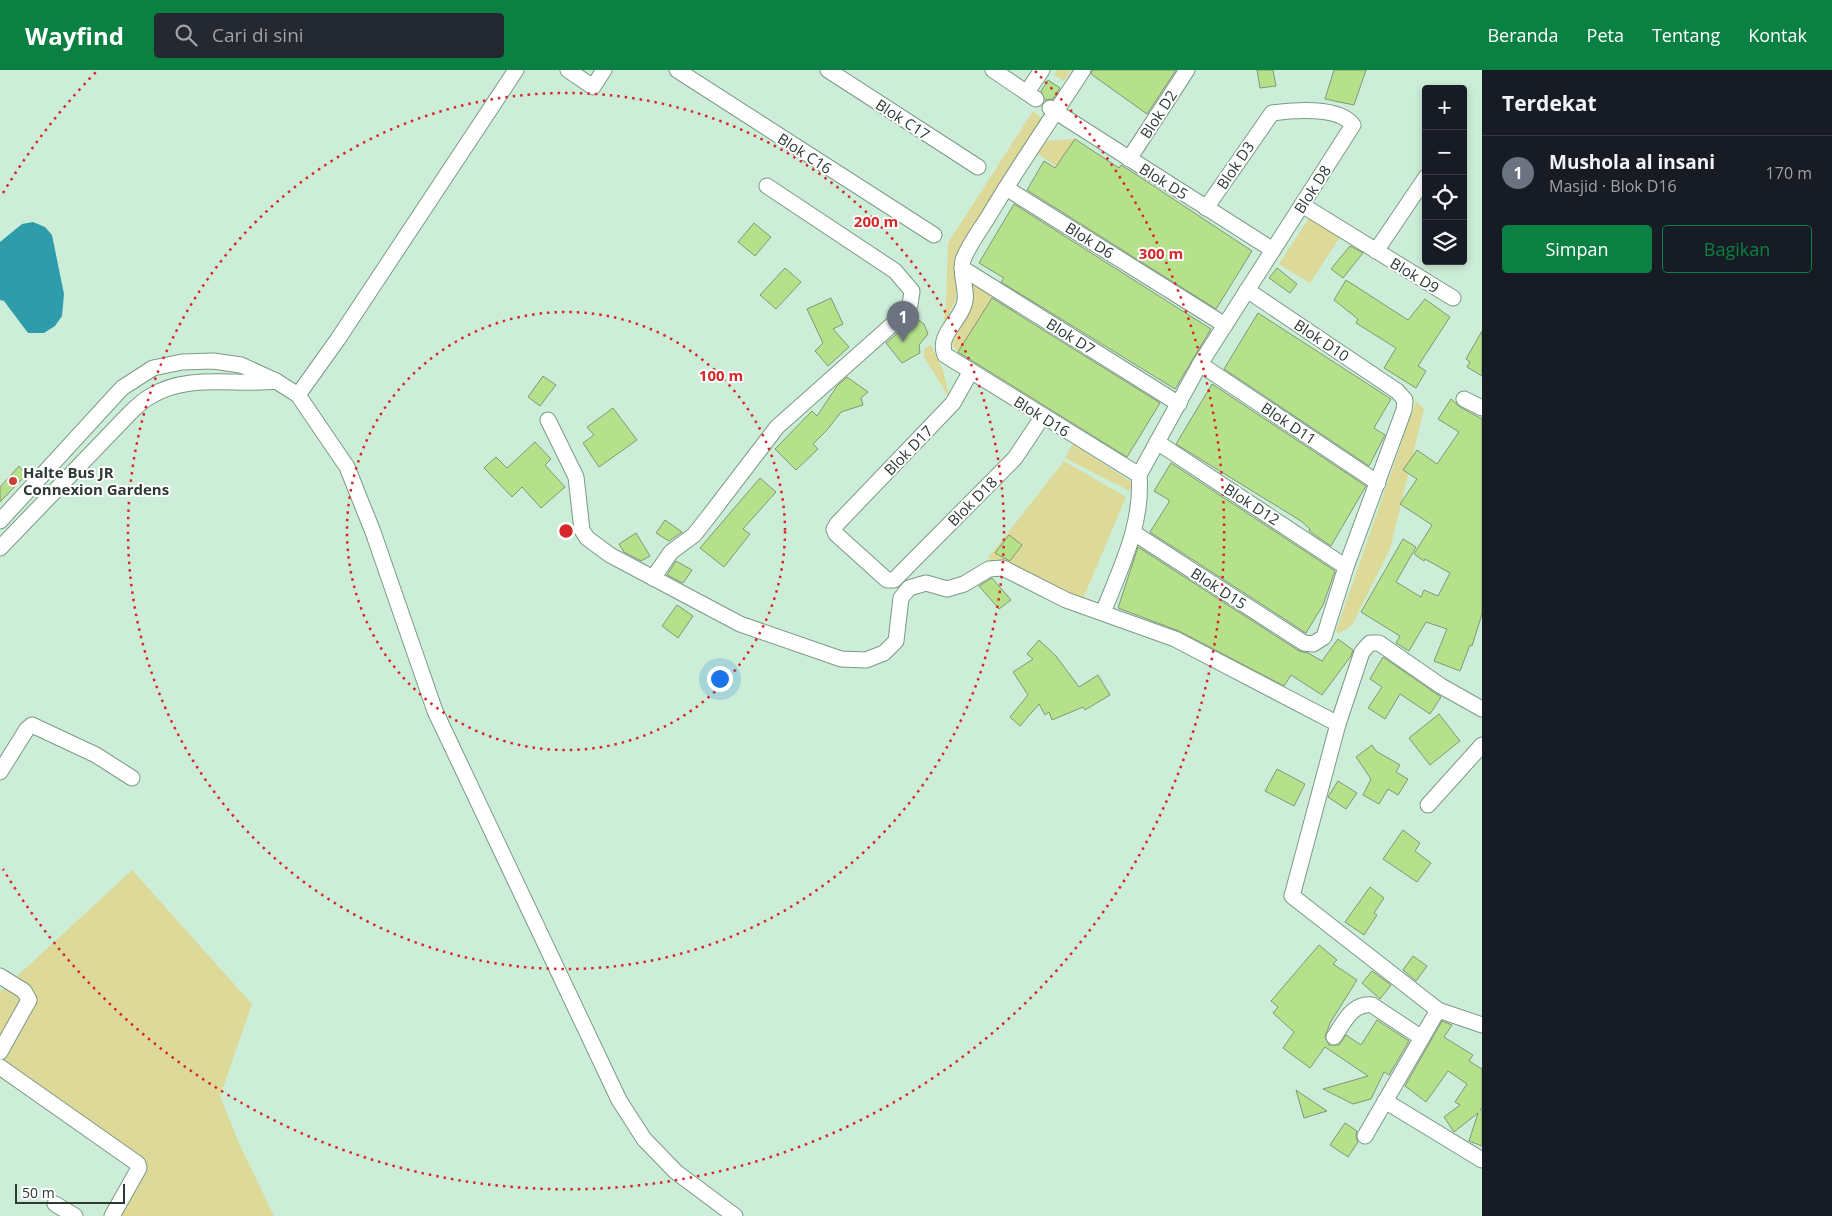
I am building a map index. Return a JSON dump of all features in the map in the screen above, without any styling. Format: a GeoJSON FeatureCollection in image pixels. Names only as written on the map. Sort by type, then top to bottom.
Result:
{"type":"FeatureCollection","features":[{"type":"Feature","properties":{"kind":"street"},"geometry":{"type":"LineString","coordinates":[[298,395],[338,339],[516,70]]}},
{"type":"Feature","properties":{"kind":"street"},"geometry":{"type":"LineString","coordinates":[[568,70],[593,87],[604,70]]}},
{"type":"Feature","properties":{"kind":"street","name":"Blok C16"},"geometry":{"type":"LineString","coordinates":[[676,70],[934,235]]}},
{"type":"Feature","properties":{"kind":"street","name":"Blok C17"},"geometry":{"type":"LineString","coordinates":[[828,70],[978,167]]}},
{"type":"Feature","properties":{"kind":"street"},"geometry":{"type":"LineString","coordinates":[[993,70],[1031,96],[1042,70]]}},
{"type":"Feature","properties":{"kind":"street"},"geometry":{"type":"LineString","coordinates":[[962,268],[966,254],[1053,110],[1083,70]]}},
{"type":"Feature","properties":{"kind":"street","name":"Blok D2"},"geometry":{"type":"LineString","coordinates":[[1129,159],[1187,70]]}},
{"type":"Feature","properties":{"kind":"street","name":"Blok D3"},"geometry":{"type":"LineString","coordinates":[[1206,208],[1272,113],[1311,109],[1346,119],[1351,122],[1352,129]]}},
{"type":"Feature","properties":{"kind":"street","name":"Blok D5"},"geometry":{"type":"LineString","coordinates":[[1053,110],[1273,250]]}},
{"type":"Feature","properties":{"kind":"street","name":"Blok D8"},"geometry":{"type":"LineString","coordinates":[[1139,475],[1200,364],[1352,129]]}},
{"type":"Feature","properties":{"kind":"street","name":"Blok D9"},"geometry":{"type":"LineString","coordinates":[[1376,251],[1422,183]]}},
{"type":"Feature","properties":{"kind":"street"},"geometry":{"type":"LineString","coordinates":[[653,578],[671,552],[694,535],[710,516],[777,427],[891,326],[910,305],[912,291],[895,271],[767,186]]}},
{"type":"Feature","properties":{"kind":"street","name":"Blok D6"},"geometry":{"type":"LineString","coordinates":[[1006,188],[1225,324]]}},
{"type":"Feature","properties":{"kind":"street","name":"Blok D9"},"geometry":{"type":"LineString","coordinates":[[1302,205],[1453,298]]}},
{"type":"Feature","properties":{"kind":"street","name":"Blok D16"},"geometry":{"type":"LineString","coordinates":[[962,268],[966,302],[958,321],[943,338],[942,347],[945,355],[1139,475]]}},
{"type":"Feature","properties":{"kind":"street","name":"Blok D7"},"geometry":{"type":"LineString","coordinates":[[962,268],[1179,404]]}},
{"type":"Feature","properties":{"kind":"street","name":"Blok D10"},"geometry":{"type":"LineString","coordinates":[[1247,290],[1397,391],[1405,400],[1404,410],[1378,483]]}},
{"type":"Feature","properties":{"kind":"street"},"geometry":{"type":"LineString","coordinates":[[0,521],[122,388],[153,368],[182,362],[213,361],[241,365],[276,381],[298,395],[347,467],[380,550],[435,711],[619,1100],[644,1139],[676,1172],[735,1216]]}},
{"type":"Feature","properties":{"kind":"street","name":"Blok D11"},"geometry":{"type":"LineString","coordinates":[[1200,364],[1378,483]]}},
{"type":"Feature","properties":{"kind":"street","name":"Blok D17"},"geometry":{"type":"LineString","coordinates":[[894,580],[887,580],[836,534],[834,529],[953,403],[971,371]]}},
{"type":"Feature","properties":{"kind":"street"},"geometry":{"type":"LineString","coordinates":[[0,548],[130,413],[150,396],[174,386],[193,381],[255,384],[276,381]]}},
{"type":"Feature","properties":{"kind":"street"},"geometry":{"type":"LineString","coordinates":[[1464,399],[1482,408]]}},
{"type":"Feature","properties":{"kind":"street","name":"Blok D18"},"geometry":{"type":"LineString","coordinates":[[894,580],[1016,458],[1043,416]]}},
{"type":"Feature","properties":{"kind":"street"},"geometry":{"type":"LineString","coordinates":[[548,420],[576,478],[582,530],[587,538],[610,555],[740,624],[841,658],[866,660],[884,652],[896,641],[901,598],[909,588],[926,583],[947,589],[964,584],[989,569],[1004,568],[1066,600],[1174,639],[1338,724]]}},
{"type":"Feature","properties":{"kind":"street","name":"Blok D12"},"geometry":{"type":"LineString","coordinates":[[1157,442],[1346,567]]}},
{"type":"Feature","properties":{"kind":"street"},"geometry":{"type":"LineString","coordinates":[[1106,605],[1134,532],[1140,495],[1139,475]]}},
{"type":"Feature","properties":{"kind":"street"},"geometry":{"type":"LineString","coordinates":[[1346,567],[1378,483]]}},
{"type":"Feature","properties":{"kind":"street","name":"Blok D15"},"geometry":{"type":"LineString","coordinates":[[1134,532],[1304,643],[1313,644],[1324,637],[1346,567]]}},
{"type":"Feature","properties":{"kind":"street"},"geometry":{"type":"LineString","coordinates":[[1482,709],[1441,686],[1379,642],[1370,643],[1362,652],[1338,724],[1292,896],[1438,1010],[1482,1025]]}},
{"type":"Feature","properties":{"kind":"street"},"geometry":{"type":"LineString","coordinates":[[0,772],[32,725],[96,755],[132,778]]}},
{"type":"Feature","properties":{"kind":"street"},"geometry":{"type":"LineString","coordinates":[[1428,805],[1482,745]]}},
{"type":"Feature","properties":{"kind":"street"},"geometry":{"type":"LineString","coordinates":[[0,976],[24,991],[29,1000],[0,1052]]}},
{"type":"Feature","properties":{"kind":"street"},"geometry":{"type":"LineString","coordinates":[[1334,1037],[1353,1009],[1364,1004],[1372,1005],[1422,1038]]}},
{"type":"Feature","properties":{"kind":"street"},"geometry":{"type":"LineString","coordinates":[[1364,1136],[1438,1010]]}},
{"type":"Feature","properties":{"kind":"street"},"geometry":{"type":"LineString","coordinates":[[0,1067],[138,1164],[139,1168],[112,1216]]}},
{"type":"Feature","properties":{"kind":"street"},"geometry":{"type":"LineString","coordinates":[[1385,1101],[1482,1160]]}},
{"type":"Feature","properties":{"kind":"street"},"geometry":{"type":"LineString","coordinates":[[55,1204],[75,1216]]}},
{"type":"Feature","properties":{"kind":"shaded area"},"geometry":{"type":"Polygon","coordinates":[[[1057,70],[1071,70],[1064,81],[1054,75],[1057,70]]]}},
{"type":"Feature","properties":{"kind":"shaded area"},"geometry":{"type":"Polygon","coordinates":[[[1033,111],[1042,118],[958,253],[956,299],[943,326],[946,306],[948,243],[1033,111]]]}},
{"type":"Feature","properties":{"kind":"shaded area"},"geometry":{"type":"Polygon","coordinates":[[[1075,139],[1058,167],[1037,154],[1046,141],[1075,139]]]}},
{"type":"Feature","properties":{"kind":"shaded area"},"geometry":{"type":"Polygon","coordinates":[[[1309,218],[1340,237],[1310,283],[1279,264],[1309,218]]]}},
{"type":"Feature","properties":{"kind":"shaded area"},"geometry":{"type":"Polygon","coordinates":[[[972,280],[994,294],[958,352],[952,344],[970,308],[972,280]]]}},
{"type":"Feature","properties":{"kind":"shaded area"},"geometry":{"type":"Polygon","coordinates":[[[931,345],[943,370],[950,399],[924,357],[924,349],[931,345]]]}},
{"type":"Feature","properties":{"kind":"shaded area"},"geometry":{"type":"Polygon","coordinates":[[[1416,401],[1424,409],[1390,549],[1352,625],[1338,634],[1336,631],[1416,401]]]}},
{"type":"Feature","properties":{"kind":"shaded area"},"geometry":{"type":"Polygon","coordinates":[[[1073,444],[1133,483],[1129,491],[1065,458],[1073,444]]]}},
{"type":"Feature","properties":{"kind":"shaded area"},"geometry":{"type":"Polygon","coordinates":[[[1064,461],[1126,497],[1077,613],[1021,584],[988,558],[1064,461]]]}},
{"type":"Feature","properties":{"kind":"shaded area"},"geometry":{"type":"Polygon","coordinates":[[[132,870],[252,1004],[220,1096],[239,1143],[274,1216],[119,1216],[145,1174],[0,1078],[0,992],[132,870]]]}},
{"type":"Feature","properties":{"kind":"water"},"geometry":{"type":"Polygon","coordinates":[[[33,222],[45,227],[52,235],[64,294],[62,316],[55,326],[44,333],[28,333],[4,301],[0,300],[0,242],[22,224],[33,222]]]}},
{"type":"Feature","properties":{"kind":"building"},"geometry":{"type":"Polygon","coordinates":[[[1092,70],[1176,70],[1147,114],[1091,74],[1092,70]]]}},
{"type":"Feature","properties":{"kind":"building"},"geometry":{"type":"Polygon","coordinates":[[[1257,70],[1273,70],[1276,86],[1260,88],[1257,70]]]}},
{"type":"Feature","properties":{"kind":"building"},"geometry":{"type":"Polygon","coordinates":[[[1334,70],[1366,70],[1354,105],[1325,99],[1334,70]]]}},
{"type":"Feature","properties":{"kind":"building"},"geometry":{"type":"Polygon","coordinates":[[[1048,80],[1060,88],[1053,99],[1045,100],[1041,91],[1048,80]]]}},
{"type":"Feature","properties":{"kind":"building"},"geometry":{"type":"Polygon","coordinates":[[[1075,139],[1119,168],[1121,165],[1137,175],[1252,251],[1216,309],[1027,190],[1044,161],[1055,168],[1075,139]]]}},
{"type":"Feature","properties":{"kind":"building"},"geometry":{"type":"Polygon","coordinates":[[[1014,204],[1211,329],[1175,389],[1001,282],[1004,278],[979,263],[1014,204]]]}},
{"type":"Feature","properties":{"kind":"building"},"geometry":{"type":"Polygon","coordinates":[[[754,223],[771,237],[755,256],[738,242],[754,223]]]}},
{"type":"Feature","properties":{"kind":"building"},"geometry":{"type":"Polygon","coordinates":[[[1350,246],[1363,253],[1343,278],[1331,269],[1350,246]]]}},
{"type":"Feature","properties":{"kind":"building"},"geometry":{"type":"Polygon","coordinates":[[[785,268],[801,282],[776,309],[760,295],[785,268]]]}},
{"type":"Feature","properties":{"kind":"building"},"geometry":{"type":"Polygon","coordinates":[[[1277,268],[1297,284],[1290,293],[1269,278],[1277,268]]]}},
{"type":"Feature","properties":{"kind":"building"},"geometry":{"type":"Polygon","coordinates":[[[1346,280],[1408,320],[1425,299],[1450,317],[1418,366],[1426,371],[1416,388],[1384,368],[1396,348],[1356,323],[1358,319],[1334,300],[1346,280]]]}},
{"type":"Feature","properties":{"kind":"building"},"geometry":{"type":"Polygon","coordinates":[[[831,298],[843,324],[833,329],[849,347],[828,366],[815,351],[823,343],[807,309],[831,298]]]}},
{"type":"Feature","properties":{"kind":"building"},"geometry":{"type":"Polygon","coordinates":[[[992,298],[1160,403],[1127,457],[958,352],[992,298]]]}},
{"type":"Feature","properties":{"kind":"building"},"geometry":{"type":"Polygon","coordinates":[[[1258,313],[1391,399],[1374,428],[1385,435],[1369,466],[1224,369],[1258,313]]]}},
{"type":"Feature","properties":{"kind":"building"},"geometry":{"type":"Polygon","coordinates":[[[916,318],[924,324],[928,334],[919,345],[920,353],[902,363],[886,343],[916,318]]]}},
{"type":"Feature","properties":{"kind":"building"},"geometry":{"type":"Polygon","coordinates":[[[1482,331],[1482,376],[1467,367],[1470,362],[1466,359],[1482,331]]]}},
{"type":"Feature","properties":{"kind":"building"},"geometry":{"type":"Polygon","coordinates":[[[543,376],[556,385],[540,406],[528,397],[543,376]]]}},
{"type":"Feature","properties":{"kind":"building"},"geometry":{"type":"Polygon","coordinates":[[[847,377],[868,392],[861,398],[863,405],[841,412],[813,444],[818,449],[796,470],[775,449],[812,411],[817,416],[837,386],[847,377]]]}},
{"type":"Feature","properties":{"kind":"building"},"geometry":{"type":"Polygon","coordinates":[[[1212,384],[1366,486],[1331,546],[1309,531],[1310,529],[1301,521],[1176,444],[1212,384]]]}},
{"type":"Feature","properties":{"kind":"building"},"geometry":{"type":"Polygon","coordinates":[[[1451,399],[1460,407],[1482,419],[1482,614],[1472,646],[1470,645],[1460,671],[1434,661],[1447,629],[1426,622],[1409,651],[1396,643],[1400,636],[1361,612],[1403,539],[1416,547],[1396,582],[1421,597],[1424,590],[1438,596],[1450,573],[1425,559],[1424,561],[1414,554],[1432,525],[1400,504],[1417,479],[1403,470],[1417,450],[1437,464],[1459,432],[1438,419],[1451,399]]]}},
{"type":"Feature","properties":{"kind":"building"},"geometry":{"type":"Polygon","coordinates":[[[613,408],[637,440],[599,467],[583,443],[594,435],[587,427],[613,408]]]}},
{"type":"Feature","properties":{"kind":"building"},"geometry":{"type":"Polygon","coordinates":[[[535,442],[551,459],[545,465],[565,487],[541,508],[522,487],[512,497],[484,468],[496,457],[507,468],[535,442]]]}},
{"type":"Feature","properties":{"kind":"building"},"geometry":{"type":"Polygon","coordinates":[[[1171,463],[1335,571],[1323,605],[1306,633],[1150,532],[1169,502],[1169,500],[1154,491],[1171,463]]]}},
{"type":"Feature","properties":{"kind":"building","name":"Halte Bus JR Connexion Gardens"},"geometry":{"type":"Polygon","coordinates":[[[19,466],[26,475],[0,502],[0,487],[19,466]]]}},
{"type":"Feature","properties":{"kind":"building"},"geometry":{"type":"Polygon","coordinates":[[[760,478],[776,492],[743,529],[750,534],[724,567],[700,548],[760,478]]]}},
{"type":"Feature","properties":{"kind":"building"},"geometry":{"type":"Polygon","coordinates":[[[665,520],[682,532],[669,541],[656,533],[665,520]]]}},
{"type":"Feature","properties":{"kind":"building"},"geometry":{"type":"Polygon","coordinates":[[[636,533],[650,556],[641,561],[624,552],[619,544],[636,533]]]}},
{"type":"Feature","properties":{"kind":"building"},"geometry":{"type":"Polygon","coordinates":[[[1009,535],[1022,545],[1010,561],[995,553],[1009,535]]]}},
{"type":"Feature","properties":{"kind":"building"},"geometry":{"type":"Polygon","coordinates":[[[1138,547],[1299,651],[1308,653],[1322,661],[1338,639],[1353,650],[1351,656],[1322,695],[1291,675],[1284,686],[1179,631],[1118,608],[1138,547]]]}},
{"type":"Feature","properties":{"kind":"building"},"geometry":{"type":"Polygon","coordinates":[[[676,561],[692,570],[683,583],[667,575],[676,561]]]}},
{"type":"Feature","properties":{"kind":"building"},"geometry":{"type":"Polygon","coordinates":[[[992,578],[1011,600],[999,609],[979,586],[992,578]]]}},
{"type":"Feature","properties":{"kind":"building"},"geometry":{"type":"Polygon","coordinates":[[[677,605],[693,616],[678,638],[662,626],[677,605]]]}},
{"type":"Feature","properties":{"kind":"building"},"geometry":{"type":"Polygon","coordinates":[[[1039,640],[1056,656],[1079,687],[1098,675],[1110,695],[1085,710],[1083,707],[1052,720],[1049,712],[1045,715],[1039,704],[1020,726],[1010,717],[1028,695],[1013,672],[1033,659],[1027,654],[1039,640]]]}},
{"type":"Feature","properties":{"kind":"building"},"geometry":{"type":"Polygon","coordinates":[[[1383,657],[1441,697],[1430,714],[1400,694],[1385,719],[1368,708],[1382,687],[1370,679],[1383,657]]]}},
{"type":"Feature","properties":{"kind":"building"},"geometry":{"type":"Polygon","coordinates":[[[1439,714],[1460,741],[1430,765],[1409,738],[1439,714]]]}},
{"type":"Feature","properties":{"kind":"building"},"geometry":{"type":"Polygon","coordinates":[[[1372,745],[1376,751],[1400,765],[1396,772],[1408,779],[1398,795],[1388,789],[1379,804],[1363,795],[1371,779],[1356,757],[1372,745]]]}},
{"type":"Feature","properties":{"kind":"building"},"geometry":{"type":"Polygon","coordinates":[[[1277,769],[1305,784],[1294,806],[1265,791],[1277,769]]]}},
{"type":"Feature","properties":{"kind":"building"},"geometry":{"type":"Polygon","coordinates":[[[1338,781],[1357,793],[1346,809],[1328,797],[1338,781]]]}},
{"type":"Feature","properties":{"kind":"building"},"geometry":{"type":"Polygon","coordinates":[[[1403,830],[1420,843],[1415,851],[1431,863],[1417,882],[1383,859],[1403,830]]]}},
{"type":"Feature","properties":{"kind":"building"},"geometry":{"type":"Polygon","coordinates":[[[1370,887],[1384,898],[1374,913],[1377,915],[1364,935],[1345,922],[1370,887]]]}},
{"type":"Feature","properties":{"kind":"building"},"geometry":{"type":"Polygon","coordinates":[[[1319,945],[1337,960],[1333,964],[1357,980],[1330,1023],[1325,1037],[1329,1045],[1339,1045],[1346,1035],[1361,1045],[1377,1020],[1409,1041],[1389,1075],[1384,1072],[1371,1099],[1353,1104],[1323,1089],[1368,1076],[1325,1047],[1310,1068],[1283,1048],[1294,1032],[1273,1013],[1278,1007],[1271,1001],[1319,945]]]}},
{"type":"Feature","properties":{"kind":"building"},"geometry":{"type":"Polygon","coordinates":[[[1413,956],[1427,966],[1416,981],[1403,970],[1413,956]]]}},
{"type":"Feature","properties":{"kind":"building"},"geometry":{"type":"Polygon","coordinates":[[[1372,971],[1391,985],[1380,999],[1362,983],[1372,971]]]}},
{"type":"Feature","properties":{"kind":"building"},"geometry":{"type":"Polygon","coordinates":[[[1442,1021],[1452,1025],[1444,1037],[1473,1055],[1469,1061],[1482,1069],[1482,1107],[1480,1110],[1482,1110],[1482,1146],[1469,1141],[1478,1113],[1454,1132],[1444,1117],[1460,1105],[1455,1102],[1467,1084],[1448,1071],[1426,1102],[1405,1086],[1442,1021]]]}},
{"type":"Feature","properties":{"kind":"building"},"geometry":{"type":"Polygon","coordinates":[[[1296,1090],[1327,1111],[1304,1118],[1296,1090]]]}},
{"type":"Feature","properties":{"kind":"building"},"geometry":{"type":"Polygon","coordinates":[[[1345,1123],[1357,1131],[1358,1142],[1348,1157],[1330,1145],[1345,1123]]]}},
{"type":"Feature","properties":{"kind":"place","name":"Mushola al insani"},"geometry":{"type":"Point","coordinates":[903,342]}},
{"type":"Feature","properties":{"kind":"place","name":"Halte Bus JR Connexion Gardens"},"geometry":{"type":"Point","coordinates":[13,481]}}]}
